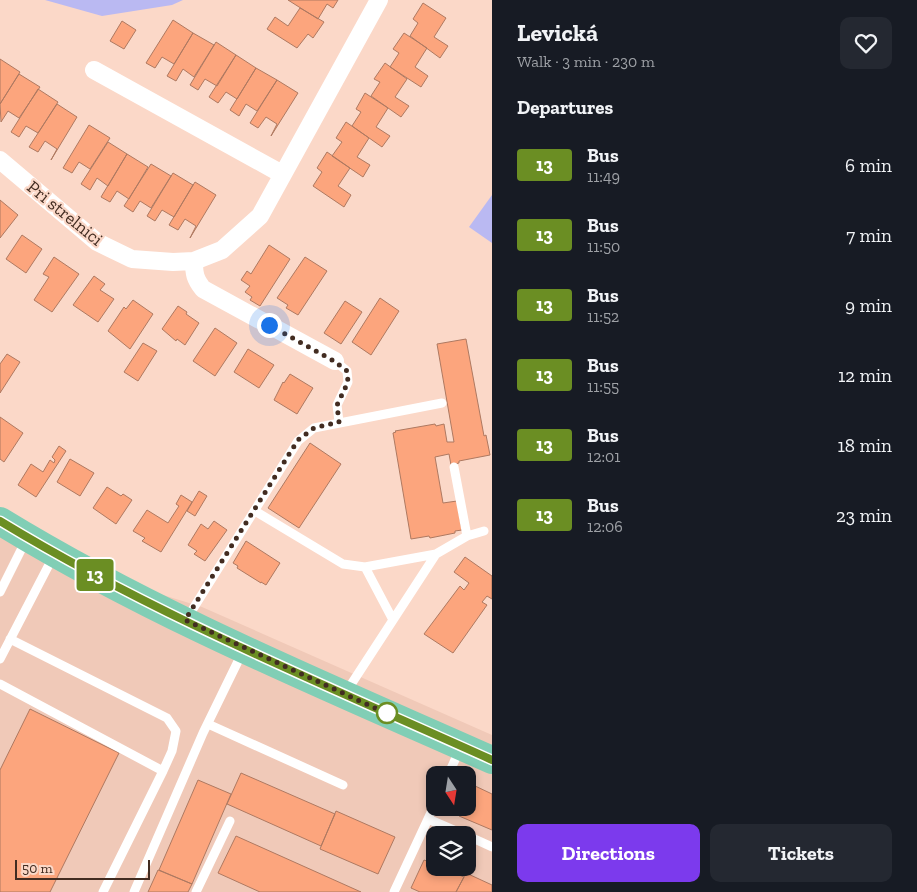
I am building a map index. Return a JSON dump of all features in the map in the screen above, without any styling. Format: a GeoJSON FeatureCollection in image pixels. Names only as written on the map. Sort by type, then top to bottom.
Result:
{"type":"FeatureCollection","features":[{"type":"Feature","properties":{"kind":"main road"},"geometry":{"type":"LineString","coordinates":[[0,521],[27,538],[156,607],[492,760]]}},
{"type":"Feature","properties":{"kind":"street","name":"Pri strelnici"},"geometry":{"type":"LineString","coordinates":[[0,160],[97,242],[132,259],[173,262],[194,261],[222,250],[260,216],[379,0]]}},
{"type":"Feature","properties":{"kind":"street"},"geometry":{"type":"LineString","coordinates":[[94,70],[282,174]]}},
{"type":"Feature","properties":{"kind":"street"},"geometry":{"type":"LineString","coordinates":[[194,261],[196,280],[203,289],[334,361]]}},
{"type":"Feature","properties":{"kind":"lane"},"geometry":{"type":"LineString","coordinates":[[334,361],[347,371],[348,382],[337,405],[339,422]]}},
{"type":"Feature","properties":{"kind":"lane"},"geometry":{"type":"LineString","coordinates":[[185,620],[298,440],[314,428],[442,403]]}},
{"type":"Feature","properties":{"kind":"lane"},"geometry":{"type":"LineString","coordinates":[[454,467],[467,536]]}},
{"type":"Feature","properties":{"kind":"lane"},"geometry":{"type":"LineString","coordinates":[[255,510],[343,564],[365,567],[436,554],[467,536],[484,532]]}},
{"type":"Feature","properties":{"kind":"lane"},"geometry":{"type":"LineString","coordinates":[[0,592],[27,538]]}},
{"type":"Feature","properties":{"kind":"lane"},"geometry":{"type":"LineString","coordinates":[[0,659],[56,553]]}},
{"type":"Feature","properties":{"kind":"lane"},"geometry":{"type":"LineString","coordinates":[[352,682],[436,554]]}},
{"type":"Feature","properties":{"kind":"lane"},"geometry":{"type":"LineString","coordinates":[[365,567],[393,620]]}},
{"type":"Feature","properties":{"kind":"lane"},"geometry":{"type":"LineString","coordinates":[[10,639],[167,718],[176,731],[172,751],[163,771],[103,892]]}},
{"type":"Feature","properties":{"kind":"lane"},"geometry":{"type":"LineString","coordinates":[[134,892],[208,724],[244,648]]}},
{"type":"Feature","properties":{"kind":"lane"},"geometry":{"type":"LineString","coordinates":[[0,684],[163,771]]}},
{"type":"Feature","properties":{"kind":"lane"},"geometry":{"type":"LineString","coordinates":[[208,724],[343,785]]}},
{"type":"Feature","properties":{"kind":"lane"},"geometry":{"type":"LineString","coordinates":[[452,766],[462,746]]}},
{"type":"Feature","properties":{"kind":"lane"},"geometry":{"type":"LineString","coordinates":[[394,892],[429,816]]}},
{"type":"Feature","properties":{"kind":"lane"},"geometry":{"type":"LineString","coordinates":[[428,819],[444,826]]}},
{"type":"Feature","properties":{"kind":"lane"},"geometry":{"type":"LineString","coordinates":[[196,892],[230,821]]}},
{"type":"Feature","properties":{"kind":"lane"},"geometry":{"type":"LineString","coordinates":[[476,840],[492,847]]}},
{"type":"Feature","properties":{"kind":"shaded area"},"geometry":{"type":"Polygon","coordinates":[[[45,0],[183,0],[172,5],[102,16],[45,0]]]}},
{"type":"Feature","properties":{"kind":"shaded area"},"geometry":{"type":"Polygon","coordinates":[[[492,195],[492,243],[469,227],[492,195]]]}},
{"type":"Feature","properties":{"kind":"shaded area"},"geometry":{"type":"Polygon","coordinates":[[[0,509],[137,587],[202,607],[492,735],[492,892],[0,892],[0,509]]]}},
{"type":"Feature","properties":{"kind":"building"},"geometry":{"type":"Polygon","coordinates":[[[288,0],[338,0],[333,8],[327,4],[318,19],[288,0]]]}},
{"type":"Feature","properties":{"kind":"building"},"geometry":{"type":"Polygon","coordinates":[[[423,3],[446,18],[434,37],[448,46],[440,58],[410,36],[418,23],[413,19],[423,3]]]}},
{"type":"Feature","properties":{"kind":"building"},"geometry":{"type":"Polygon","coordinates":[[[300,8],[324,22],[313,38],[308,34],[297,48],[267,29],[275,17],[288,26],[300,8]]]}},
{"type":"Feature","properties":{"kind":"building"},"geometry":{"type":"Polygon","coordinates":[[[173,20],[193,33],[174,64],[162,57],[155,68],[146,63],[173,20]]]}},
{"type":"Feature","properties":{"kind":"building"},"geometry":{"type":"Polygon","coordinates":[[[122,21],[136,30],[124,49],[110,41],[122,21]]]}},
{"type":"Feature","properties":{"kind":"building"},"geometry":{"type":"Polygon","coordinates":[[[193,33],[214,45],[194,77],[183,69],[176,81],[167,76],[193,33]]]}},
{"type":"Feature","properties":{"kind":"building"},"geometry":{"type":"Polygon","coordinates":[[[404,33],[427,48],[415,67],[428,76],[421,87],[390,67],[399,53],[393,49],[404,33]]]}},
{"type":"Feature","properties":{"kind":"building"},"geometry":{"type":"Polygon","coordinates":[[[216,42],[236,55],[217,86],[205,79],[198,90],[190,85],[216,42]]]}},
{"type":"Feature","properties":{"kind":"building"},"geometry":{"type":"Polygon","coordinates":[[[236,55],[256,68],[237,99],[226,92],[218,103],[209,97],[236,55]]]}},
{"type":"Feature","properties":{"kind":"building"},"geometry":{"type":"Polygon","coordinates":[[[0,59],[20,72],[0,104],[0,59]]]}},
{"type":"Feature","properties":{"kind":"building"},"geometry":{"type":"Polygon","coordinates":[[[385,63],[407,79],[395,97],[409,106],[401,117],[371,96],[380,82],[374,79],[385,63]]]}},
{"type":"Feature","properties":{"kind":"building"},"geometry":{"type":"Polygon","coordinates":[[[256,68],[277,80],[257,111],[246,104],[239,116],[230,110],[256,68]]]}},
{"type":"Feature","properties":{"kind":"building"},"geometry":{"type":"Polygon","coordinates":[[[19,74],[40,87],[19,118],[8,111],[1,122],[0,104],[19,74]]]}},
{"type":"Feature","properties":{"kind":"building"},"geometry":{"type":"Polygon","coordinates":[[[277,80],[298,93],[271,136],[277,124],[266,117],[258,128],[250,123],[277,80]]]}},
{"type":"Feature","properties":{"kind":"building"},"geometry":{"type":"Polygon","coordinates":[[[38,89],[58,102],[38,133],[26,126],[19,137],[11,132],[38,89]]]}},
{"type":"Feature","properties":{"kind":"building"},"geometry":{"type":"Polygon","coordinates":[[[365,93],[388,108],[376,127],[390,136],[382,147],[352,126],[361,112],[356,109],[365,93]]]}},
{"type":"Feature","properties":{"kind":"building"},"geometry":{"type":"Polygon","coordinates":[[[57,104],[77,117],[51,160],[57,149],[45,141],[38,152],[29,147],[57,104]]]}},
{"type":"Feature","properties":{"kind":"building"},"geometry":{"type":"Polygon","coordinates":[[[346,122],[369,138],[357,157],[370,165],[363,177],[332,156],[342,142],[336,138],[346,122]]]}},
{"type":"Feature","properties":{"kind":"building"},"geometry":{"type":"Polygon","coordinates":[[[89,125],[110,138],[90,169],[79,162],[72,173],[63,168],[89,125]]]}},
{"type":"Feature","properties":{"kind":"building"},"geometry":{"type":"Polygon","coordinates":[[[108,142],[127,154],[108,186],[97,178],[90,190],[81,184],[108,142]]]}},
{"type":"Feature","properties":{"kind":"building"},"geometry":{"type":"Polygon","coordinates":[[[327,152],[350,168],[338,186],[351,195],[344,207],[313,186],[322,172],[317,168],[327,152]]]}},
{"type":"Feature","properties":{"kind":"building"},"geometry":{"type":"Polygon","coordinates":[[[127,154],[148,167],[129,199],[117,191],[110,202],[101,197],[127,154]]]}},
{"type":"Feature","properties":{"kind":"building"},"geometry":{"type":"Polygon","coordinates":[[[151,164],[171,176],[151,208],[140,201],[133,212],[124,206],[151,164]]]}},
{"type":"Feature","properties":{"kind":"building"},"geometry":{"type":"Polygon","coordinates":[[[173,173],[193,185],[174,217],[162,210],[155,221],[147,216],[173,173]]]}},
{"type":"Feature","properties":{"kind":"building"},"geometry":{"type":"Polygon","coordinates":[[[195,182],[216,195],[190,238],[196,226],[185,219],[178,230],[169,225],[195,182]]]}},
{"type":"Feature","properties":{"kind":"building"},"geometry":{"type":"Polygon","coordinates":[[[0,200],[18,215],[0,238],[0,200]]]}},
{"type":"Feature","properties":{"kind":"building"},"geometry":{"type":"Polygon","coordinates":[[[22,235],[42,249],[26,273],[6,259],[22,235]]]}},
{"type":"Feature","properties":{"kind":"building"},"geometry":{"type":"Polygon","coordinates":[[[269,245],[290,259],[260,306],[250,300],[252,297],[245,292],[250,286],[241,280],[247,271],[251,274],[269,245]]]}},
{"type":"Feature","properties":{"kind":"building"},"geometry":{"type":"Polygon","coordinates":[[[54,257],[79,274],[52,312],[34,300],[49,277],[43,274],[54,257]]]}},
{"type":"Feature","properties":{"kind":"building"},"geometry":{"type":"Polygon","coordinates":[[[305,257],[327,271],[298,315],[286,308],[288,305],[277,298],[305,257]]]}},
{"type":"Feature","properties":{"kind":"building"},"geometry":{"type":"Polygon","coordinates":[[[94,276],[105,284],[100,290],[114,299],[98,322],[73,305],[94,276]]]}},
{"type":"Feature","properties":{"kind":"building"},"geometry":{"type":"Polygon","coordinates":[[[380,298],[399,311],[371,355],[352,342],[380,298]]]}},
{"type":"Feature","properties":{"kind":"building"},"geometry":{"type":"Polygon","coordinates":[[[133,300],[153,314],[130,349],[108,331],[124,307],[126,309],[133,300]]]}},
{"type":"Feature","properties":{"kind":"building"},"geometry":{"type":"Polygon","coordinates":[[[345,301],[362,312],[341,344],[324,333],[345,301]]]}},
{"type":"Feature","properties":{"kind":"building"},"geometry":{"type":"Polygon","coordinates":[[[178,306],[199,323],[185,345],[177,339],[176,341],[162,329],[178,306]]]}},
{"type":"Feature","properties":{"kind":"building"},"geometry":{"type":"Polygon","coordinates":[[[215,328],[237,343],[215,376],[193,361],[215,328]]]}},
{"type":"Feature","properties":{"kind":"building"},"geometry":{"type":"Polygon","coordinates":[[[466,339],[484,436],[486,435],[490,455],[459,461],[459,463],[451,465],[449,454],[435,457],[443,503],[457,501],[462,530],[430,538],[429,536],[411,539],[393,433],[395,431],[444,424],[447,442],[454,442],[437,344],[466,339]]]}},
{"type":"Feature","properties":{"kind":"building"},"geometry":{"type":"Polygon","coordinates":[[[143,343],[157,351],[138,381],[124,372],[143,343]]]}},
{"type":"Feature","properties":{"kind":"building"},"geometry":{"type":"Polygon","coordinates":[[[248,349],[274,365],[259,388],[234,372],[248,349]]]}},
{"type":"Feature","properties":{"kind":"building"},"geometry":{"type":"Polygon","coordinates":[[[7,354],[20,362],[0,393],[0,364],[7,354]]]}},
{"type":"Feature","properties":{"kind":"building"},"geometry":{"type":"Polygon","coordinates":[[[290,374],[313,388],[297,414],[274,400],[283,382],[290,374]]]}},
{"type":"Feature","properties":{"kind":"building"},"geometry":{"type":"Polygon","coordinates":[[[0,417],[23,433],[4,462],[0,459],[0,417]]]}},
{"type":"Feature","properties":{"kind":"building"},"geometry":{"type":"Polygon","coordinates":[[[310,443],[341,464],[299,528],[268,508],[310,443]]]}},
{"type":"Feature","properties":{"kind":"building"},"geometry":{"type":"Polygon","coordinates":[[[59,446],[66,451],[36,497],[18,485],[31,464],[43,472],[50,460],[54,463],[55,460],[52,457],[59,446]]]}},
{"type":"Feature","properties":{"kind":"building"},"geometry":{"type":"Polygon","coordinates":[[[70,459],[94,473],[80,496],[57,482],[70,459]]]}},
{"type":"Feature","properties":{"kind":"building"},"geometry":{"type":"Polygon","coordinates":[[[107,487],[121,496],[123,494],[132,500],[116,524],[93,508],[107,487]]]}},
{"type":"Feature","properties":{"kind":"building"},"geometry":{"type":"Polygon","coordinates":[[[199,491],[207,496],[195,516],[187,511],[199,491]]]}},
{"type":"Feature","properties":{"kind":"building"},"geometry":{"type":"Polygon","coordinates":[[[181,495],[192,502],[161,552],[142,541],[145,538],[133,531],[147,510],[168,523],[179,506],[176,504],[181,495]]]}},
{"type":"Feature","properties":{"kind":"building"},"geometry":{"type":"Polygon","coordinates":[[[214,521],[227,530],[205,561],[194,554],[197,551],[188,545],[201,524],[208,529],[214,521]]]}},
{"type":"Feature","properties":{"kind":"building"},"geometry":{"type":"Polygon","coordinates":[[[246,541],[280,563],[266,585],[237,568],[238,566],[233,563],[246,541]]]}},
{"type":"Feature","properties":{"kind":"building"},"geometry":{"type":"Polygon","coordinates":[[[465,557],[492,576],[492,599],[487,596],[482,602],[487,605],[453,653],[424,634],[460,586],[464,590],[469,583],[454,572],[465,557]]]}},
{"type":"Feature","properties":{"kind":"building"},"geometry":{"type":"Polygon","coordinates":[[[30,709],[119,753],[50,892],[0,892],[0,770],[30,709]]]}},
{"type":"Feature","properties":{"kind":"building"},"geometry":{"type":"Polygon","coordinates":[[[241,773],[335,814],[321,846],[227,804],[241,773]]]}},
{"type":"Feature","properties":{"kind":"building"},"geometry":{"type":"Polygon","coordinates":[[[198,780],[231,794],[192,884],[159,870],[198,780]]]}},
{"type":"Feature","properties":{"kind":"building"},"geometry":{"type":"Polygon","coordinates":[[[476,786],[492,794],[492,830],[459,816],[476,816],[476,786]]]}},
{"type":"Feature","properties":{"kind":"building"},"geometry":{"type":"Polygon","coordinates":[[[336,811],[395,837],[378,874],[320,849],[336,811]]]}},
{"type":"Feature","properties":{"kind":"building"},"geometry":{"type":"Polygon","coordinates":[[[236,836],[361,892],[260,892],[218,873],[236,836]]]}},
{"type":"Feature","properties":{"kind":"building"},"geometry":{"type":"Polygon","coordinates":[[[424,860],[426,861],[426,876],[464,877],[456,892],[420,892],[411,888],[424,860]]]}},
{"type":"Feature","properties":{"kind":"building"},"geometry":{"type":"Polygon","coordinates":[[[158,870],[192,884],[188,892],[148,892],[158,870]]]}},
{"type":"Feature","properties":{"kind":"building"},"geometry":{"type":"Polygon","coordinates":[[[464,876],[472,876],[492,885],[492,892],[456,892],[464,876]]]}},
{"type":"Feature","properties":{"kind":"bus line","name":"13"},"geometry":{"type":"LineString","coordinates":[[0,521],[27,538],[156,607],[492,760]]}},
{"type":"Feature","properties":{"kind":"route"},"geometry":{"type":"LineString","coordinates":[[269,325],[334,361],[347,371],[348,382],[337,405],[339,422],[314,428],[298,440],[185,620],[387,713]]}}]}
